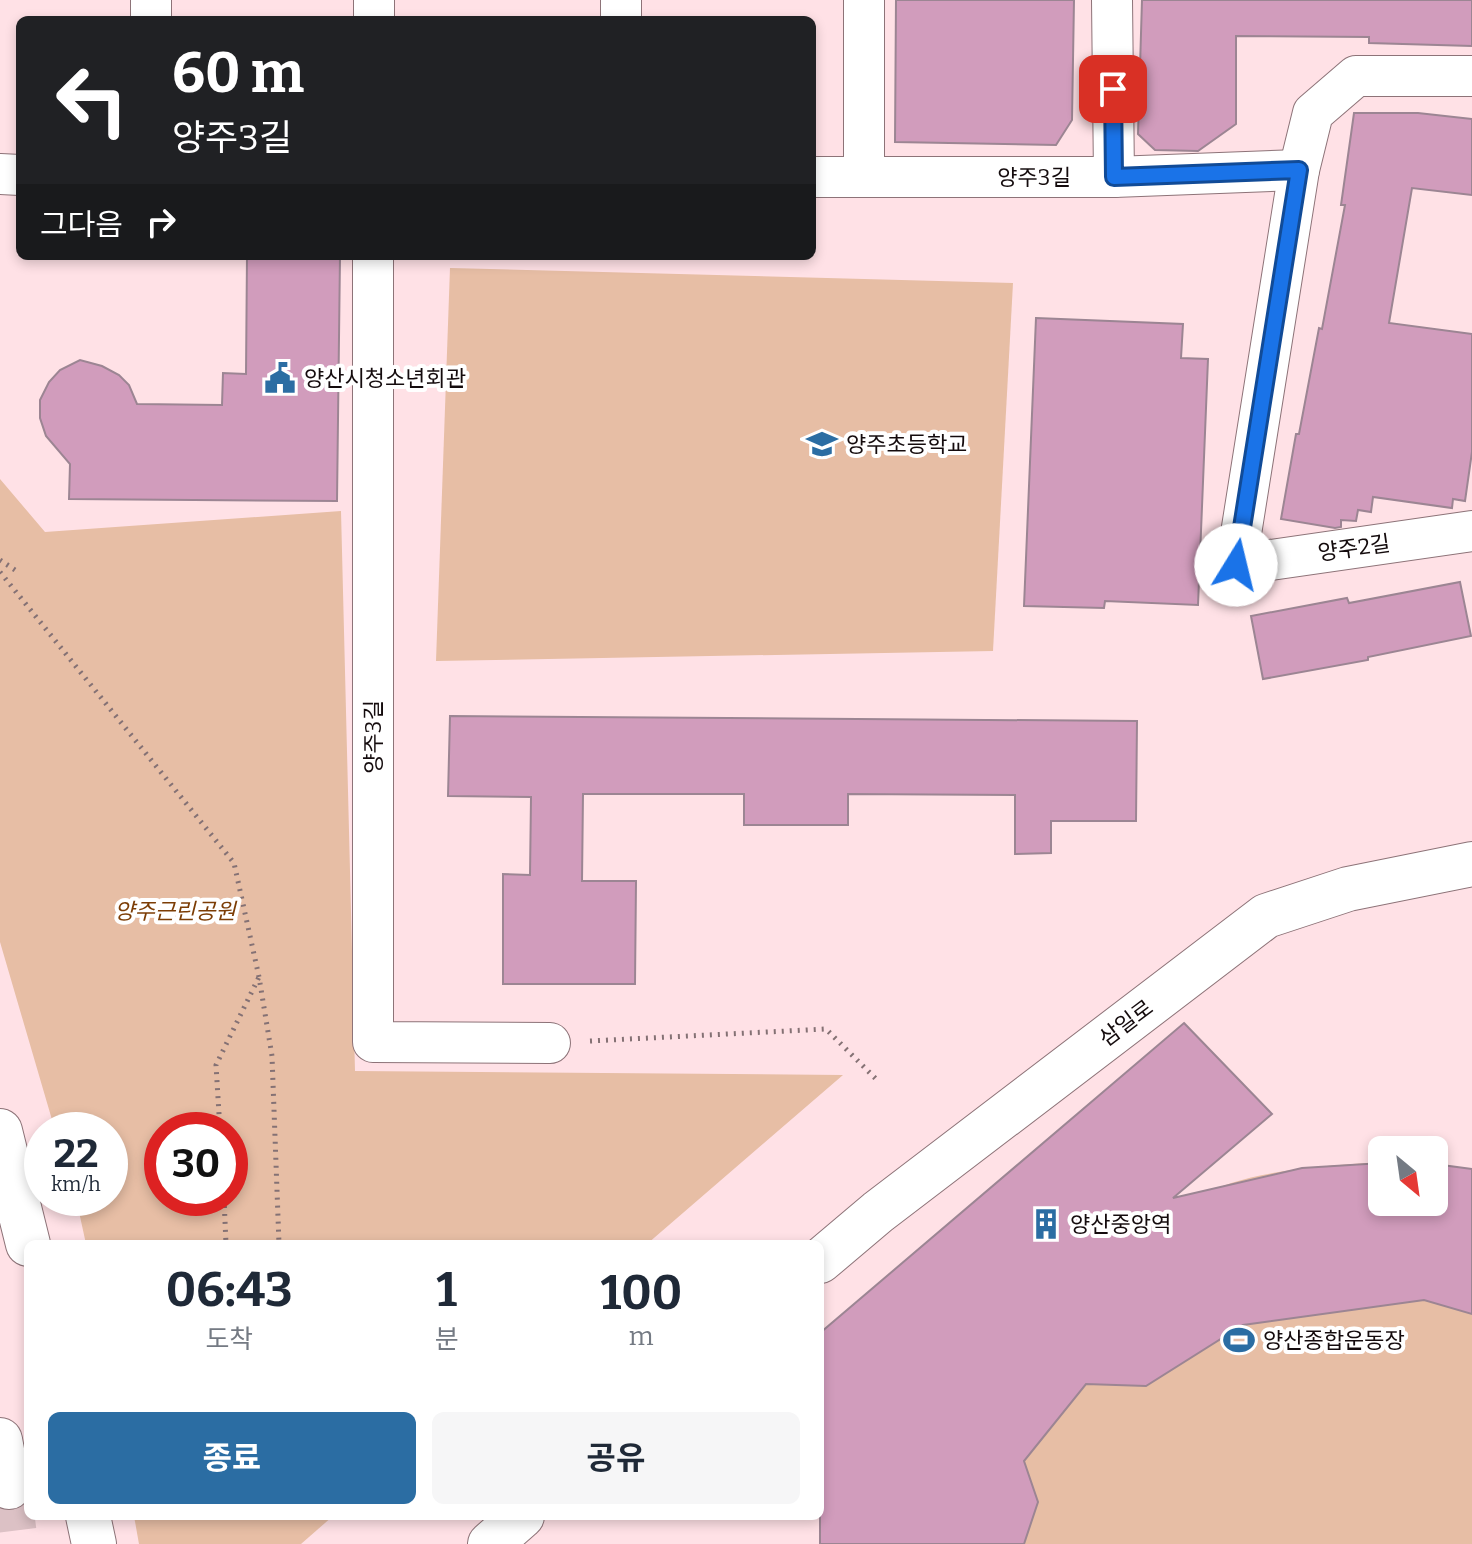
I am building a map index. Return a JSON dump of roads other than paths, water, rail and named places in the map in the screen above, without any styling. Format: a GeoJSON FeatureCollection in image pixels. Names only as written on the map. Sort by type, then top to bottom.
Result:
{"type":"FeatureCollection","features":[{"type":"Feature","properties":{"kind":"main road","name":"삼일로"},"geometry":{"type":"LineString","coordinates":[[824,1258],[878,1212],[1266,916],[1348,889],[1472,864]]}},
{"type":"Feature","properties":{"kind":"main road"},"geometry":{"type":"LineString","coordinates":[[0,1131],[27,1240]]}},
{"type":"Feature","properties":{"kind":"main road"},"geometry":{"type":"LineString","coordinates":[[0,1440],[9,1487]]}},
{"type":"Feature","properties":{"kind":"main road"},"geometry":{"type":"LineString","coordinates":[[89,1520],[94,1544]]}},
{"type":"Feature","properties":{"kind":"main road"},"geometry":{"type":"LineString","coordinates":[[490,1544],[517,1520]]}},
{"type":"Feature","properties":{"kind":"street"},"geometry":{"type":"LineString","coordinates":[[864,0],[864,176]]}},
{"type":"Feature","properties":{"kind":"street"},"geometry":{"type":"LineString","coordinates":[[1112,0],[1114,177]]}},
{"type":"Feature","properties":{"kind":"street"},"geometry":{"type":"LineString","coordinates":[[1299,170],[1313,113],[1356,76],[1472,76]]}},
{"type":"Feature","properties":{"kind":"street","name":"양주3길"},"geometry":{"type":"LineString","coordinates":[[816,177],[1114,177],[1299,170]]}},
{"type":"Feature","properties":{"kind":"street","name":"양주2길"},"geometry":{"type":"LineString","coordinates":[[1299,170],[1236,565],[1472,531]]}},
{"type":"Feature","properties":{"kind":"street","name":"양주3길"},"geometry":{"type":"LineString","coordinates":[[373,260],[373,1042],[550,1043]]}},
{"type":"Feature","properties":{"kind":"tunnel"},"geometry":{"type":"LineString","coordinates":[[9,1487],[16,1544]]}},
{"type":"Feature","properties":{"kind":"place","name":"양산시청소년회관"},"geometry":{"type":"Point","coordinates":[280,378]}},
{"type":"Feature","properties":{"kind":"place","name":"양주초등학교"},"geometry":{"type":"Point","coordinates":[822,444]}},
{"type":"Feature","properties":{"kind":"place","name":"양산중앙역"},"geometry":{"type":"Point","coordinates":[1046,1224]}},
{"type":"Feature","properties":{"kind":"place","name":"양산종합운동장"},"geometry":{"type":"Point","coordinates":[1239,1340]}},
{"type":"Feature","properties":{"kind":"park label","name":"양주근린공원"},"geometry":{"type":"Point","coordinates":[175,911]}}]}
